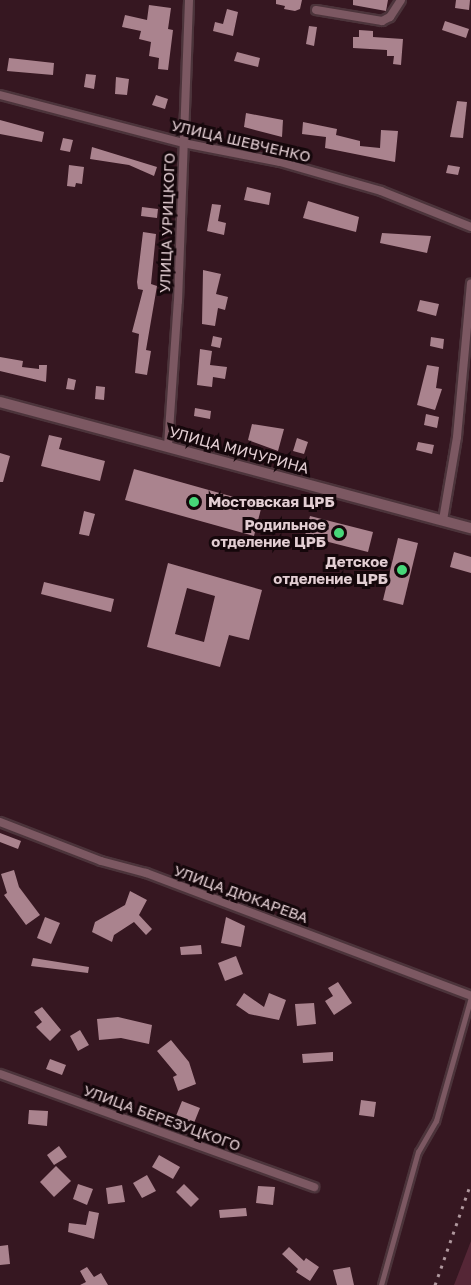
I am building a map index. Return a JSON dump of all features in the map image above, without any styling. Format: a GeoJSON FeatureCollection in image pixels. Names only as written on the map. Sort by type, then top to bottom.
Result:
{"type":"FeatureCollection","features":[{"type":"Feature","properties":{"kind":"street","name":"УЛИЦА УРИЦКОГО"},"geometry":{"type":"LineString","coordinates":[[168,446],[189,0]]}},
{"type":"Feature","properties":{"kind":"street"},"geometry":{"type":"LineString","coordinates":[[316,10],[382,21],[390,17],[401,0]]}},
{"type":"Feature","properties":{"kind":"street","name":"УЛИЦА ШЕВЧЕНКО"},"geometry":{"type":"LineString","coordinates":[[0,95],[183,143],[280,162],[381,191],[471,227]]}},
{"type":"Feature","properties":{"kind":"street"},"geometry":{"type":"LineString","coordinates":[[442,520],[457,437],[471,284]]}},
{"type":"Feature","properties":{"kind":"street","name":"УЛИЦА МИЧУРИНА"},"geometry":{"type":"LineString","coordinates":[[0,402],[471,528]]}},
{"type":"Feature","properties":{"kind":"street","name":"УЛИЦА ДЮКАРЕВА"},"geometry":{"type":"LineString","coordinates":[[0,822],[261,915],[471,997]]}},
{"type":"Feature","properties":{"kind":"street","name":"УЛИЦА БЕРЕЗУЦКОГО"},"geometry":{"type":"LineString","coordinates":[[0,1074],[314,1187]]}},
{"type":"Feature","properties":{"kind":"lane"},"geometry":{"type":"LineString","coordinates":[[381,1285],[418,1152],[436,1121],[471,997]]}},
{"type":"Feature","properties":{"kind":"shaded area"},"geometry":{"type":"Polygon","coordinates":[[[471,1241],[471,1285],[454,1285],[471,1241]]]}},
{"type":"Feature","properties":{"kind":"building"},"geometry":{"type":"Polygon","coordinates":[[[276,0],[302,0],[300,9],[295,11],[284,9],[285,6],[276,4],[276,0]]]}},
{"type":"Feature","properties":{"kind":"building"},"geometry":{"type":"Polygon","coordinates":[[[353,0],[388,0],[386,11],[353,5],[353,0]]]}},
{"type":"Feature","properties":{"kind":"building"},"geometry":{"type":"Polygon","coordinates":[[[456,0],[470,0],[469,10],[455,8],[456,0]]]}},
{"type":"Feature","properties":{"kind":"building"},"geometry":{"type":"Polygon","coordinates":[[[149,5],[171,8],[168,29],[173,30],[168,70],[158,69],[159,58],[149,56],[151,42],[139,39],[141,31],[122,27],[125,15],[147,20],[149,5]]]}},
{"type":"Feature","properties":{"kind":"building"},"geometry":{"type":"Polygon","coordinates":[[[227,9],[238,12],[233,36],[213,31],[215,22],[223,24],[227,9]]]}},
{"type":"Feature","properties":{"kind":"building"},"geometry":{"type":"Polygon","coordinates":[[[445,21],[469,29],[466,38],[442,30],[445,21]]]}},
{"type":"Feature","properties":{"kind":"building"},"geometry":{"type":"Polygon","coordinates":[[[309,26],[317,27],[314,46],[306,44],[309,26]]]}},
{"type":"Feature","properties":{"kind":"building"},"geometry":{"type":"Polygon","coordinates":[[[359,30],[373,31],[373,37],[403,39],[401,65],[393,64],[394,56],[387,56],[387,50],[353,48],[353,37],[359,37],[359,30]]]}},
{"type":"Feature","properties":{"kind":"building"},"geometry":{"type":"Polygon","coordinates":[[[237,52],[260,58],[258,67],[234,61],[237,52]]]}},
{"type":"Feature","properties":{"kind":"building"},"geometry":{"type":"Polygon","coordinates":[[[9,58],[54,63],[53,75],[7,71],[9,58]]]}},
{"type":"Feature","properties":{"kind":"building"},"geometry":{"type":"Polygon","coordinates":[[[86,74],[96,75],[94,89],[84,87],[86,74]]]}},
{"type":"Feature","properties":{"kind":"building"},"geometry":{"type":"Polygon","coordinates":[[[116,77],[129,79],[127,95],[115,94],[116,77]]]}},
{"type":"Feature","properties":{"kind":"building"},"geometry":{"type":"Polygon","coordinates":[[[156,95],[168,99],[165,109],[152,105],[156,95]]]}},
{"type":"Feature","properties":{"kind":"building"},"geometry":{"type":"Polygon","coordinates":[[[457,101],[467,102],[463,138],[450,137],[457,101]]]}},
{"type":"Feature","properties":{"kind":"building"},"geometry":{"type":"Polygon","coordinates":[[[246,113],[283,120],[282,137],[244,127],[246,113]]]}},
{"type":"Feature","properties":{"kind":"building"},"geometry":{"type":"Polygon","coordinates":[[[0,120],[44,132],[42,142],[0,134],[0,120]]]}},
{"type":"Feature","properties":{"kind":"building"},"geometry":{"type":"Polygon","coordinates":[[[303,122],[337,129],[336,135],[360,141],[360,146],[380,148],[381,130],[398,131],[395,162],[325,148],[326,137],[302,134],[303,122]]]}},
{"type":"Feature","properties":{"kind":"building"},"geometry":{"type":"Polygon","coordinates":[[[63,138],[73,140],[70,152],[60,150],[63,138]]]}},
{"type":"Feature","properties":{"kind":"building"},"geometry":{"type":"Polygon","coordinates":[[[92,147],[157,167],[154,176],[129,165],[90,159],[92,147]]]}},
{"type":"Feature","properties":{"kind":"building"},"geometry":{"type":"Polygon","coordinates":[[[69,165],[84,167],[82,184],[76,183],[75,187],[67,186],[69,165]]]}},
{"type":"Feature","properties":{"kind":"building"},"geometry":{"type":"Polygon","coordinates":[[[448,165],[460,167],[458,175],[446,173],[448,165]]]}},
{"type":"Feature","properties":{"kind":"building"},"geometry":{"type":"Polygon","coordinates":[[[247,187],[271,193],[269,205],[244,200],[247,187]]]}},
{"type":"Feature","properties":{"kind":"building"},"geometry":{"type":"Polygon","coordinates":[[[308,201],[359,217],[356,232],[303,218],[308,201]]]}},
{"type":"Feature","properties":{"kind":"building"},"geometry":{"type":"Polygon","coordinates":[[[212,204],[221,205],[218,221],[226,223],[224,235],[207,231],[212,204]]]}},
{"type":"Feature","properties":{"kind":"building"},"geometry":{"type":"Polygon","coordinates":[[[142,207],[158,209],[157,218],[141,216],[142,207]]]}},
{"type":"Feature","properties":{"kind":"building"},"geometry":{"type":"Polygon","coordinates":[[[143,232],[156,234],[151,284],[157,286],[146,350],[151,351],[147,375],[135,373],[139,334],[132,332],[143,290],[138,289],[137,282],[143,232]]]}},
{"type":"Feature","properties":{"kind":"building"},"geometry":{"type":"Polygon","coordinates":[[[382,233],[431,236],[427,253],[380,243],[382,233]]]}},
{"type":"Feature","properties":{"kind":"building"},"geometry":{"type":"Polygon","coordinates":[[[203,270],[221,274],[216,294],[228,297],[225,310],[218,308],[215,326],[202,324],[203,270]]]}},
{"type":"Feature","properties":{"kind":"building"},"geometry":{"type":"Polygon","coordinates":[[[420,300],[439,304],[436,316],[417,311],[420,300]]]}},
{"type":"Feature","properties":{"kind":"building"},"geometry":{"type":"Polygon","coordinates":[[[213,336],[222,338],[220,348],[211,346],[213,336]]]}},
{"type":"Feature","properties":{"kind":"building"},"geometry":{"type":"Polygon","coordinates":[[[431,337],[444,339],[443,349],[430,346],[431,337]]]}},
{"type":"Feature","properties":{"kind":"building"},"geometry":{"type":"Polygon","coordinates":[[[200,349],[212,351],[210,365],[227,367],[225,379],[213,377],[212,387],[197,385],[200,349]]]}},
{"type":"Feature","properties":{"kind":"building"},"geometry":{"type":"Polygon","coordinates":[[[0,357],[23,361],[22,367],[39,369],[39,365],[47,365],[46,382],[0,371],[0,357]]]}},
{"type":"Feature","properties":{"kind":"building"},"geometry":{"type":"Polygon","coordinates":[[[427,365],[439,367],[436,388],[442,389],[435,410],[417,405],[427,365]]]}},
{"type":"Feature","properties":{"kind":"building"},"geometry":{"type":"Polygon","coordinates":[[[68,378],[76,380],[74,390],[66,389],[68,378]]]}},
{"type":"Feature","properties":{"kind":"building"},"geometry":{"type":"Polygon","coordinates":[[[96,386],[105,387],[104,400],[95,399],[96,386]]]}},
{"type":"Feature","properties":{"kind":"building"},"geometry":{"type":"Polygon","coordinates":[[[195,408],[211,411],[210,419],[194,416],[195,408]]]}},
{"type":"Feature","properties":{"kind":"building"},"geometry":{"type":"Polygon","coordinates":[[[426,414],[439,417],[437,428],[424,425],[426,414]]]}},
{"type":"Feature","properties":{"kind":"building"},"geometry":{"type":"Polygon","coordinates":[[[252,424],[284,429],[278,451],[248,440],[252,424]]]}},
{"type":"Feature","properties":{"kind":"building"},"geometry":{"type":"Polygon","coordinates":[[[49,435],[62,438],[59,449],[105,461],[100,481],[41,466],[49,435]]]}},
{"type":"Feature","properties":{"kind":"building"},"geometry":{"type":"Polygon","coordinates":[[[297,438],[308,442],[304,454],[293,451],[297,438]]]}},
{"type":"Feature","properties":{"kind":"building"},"geometry":{"type":"Polygon","coordinates":[[[418,442],[434,445],[432,454],[416,450],[418,442]]]}},
{"type":"Feature","properties":{"kind":"building"},"geometry":{"type":"Polygon","coordinates":[[[0,453],[10,456],[3,482],[0,482],[0,453]]]}},
{"type":"Feature","properties":{"kind":"building","name":"Мостовская ЦРБ"},"geometry":{"type":"Polygon","coordinates":[[[134,469],[262,505],[254,536],[125,500],[134,469]]]}},
{"type":"Feature","properties":{"kind":"building"},"geometry":{"type":"Polygon","coordinates":[[[84,511],[95,514],[89,536],[79,534],[84,511]]]}},
{"type":"Feature","properties":{"kind":"building"},"geometry":{"type":"Polygon","coordinates":[[[310,516],[373,532],[368,552],[305,536],[310,516]]]}},
{"type":"Feature","properties":{"kind":"building"},"geometry":{"type":"Polygon","coordinates":[[[398,538],[418,543],[403,605],[383,600],[398,538]]]}},
{"type":"Feature","properties":{"kind":"building"},"geometry":{"type":"Polygon","coordinates":[[[454,552],[471,557],[471,573],[450,567],[454,552]]]}},
{"type":"Feature","properties":{"kind":"building"},"geometry":{"type":"Polygon","coordinates":[[[168,563],[262,590],[249,640],[229,635],[220,667],[147,647],[168,563]],[[187,588],[175,634],[204,642],[215,596],[187,588]]]}},
{"type":"Feature","properties":{"kind":"building"},"geometry":{"type":"Polygon","coordinates":[[[44,582],[114,599],[111,612],[41,594],[44,582]]]}},
{"type":"Feature","properties":{"kind":"building"},"geometry":{"type":"Polygon","coordinates":[[[0,833],[21,841],[18,849],[0,842],[0,833]]]}},
{"type":"Feature","properties":{"kind":"building"},"geometry":{"type":"Polygon","coordinates":[[[14,870],[19,887],[40,915],[26,925],[4,895],[7,893],[1,874],[14,870]]]}},
{"type":"Feature","properties":{"kind":"building"},"geometry":{"type":"Polygon","coordinates":[[[130,891],[147,900],[139,915],[152,929],[146,935],[134,922],[114,935],[112,942],[92,932],[95,922],[125,905],[130,891]]]}},
{"type":"Feature","properties":{"kind":"building"},"geometry":{"type":"Polygon","coordinates":[[[45,917],[60,923],[51,944],[37,938],[45,917]]]}},
{"type":"Feature","properties":{"kind":"building"},"geometry":{"type":"Polygon","coordinates":[[[226,917],[245,926],[241,947],[221,943],[226,917]]]}},
{"type":"Feature","properties":{"kind":"building"},"geometry":{"type":"Polygon","coordinates":[[[201,945],[202,954],[181,955],[180,947],[201,945]]]}},
{"type":"Feature","properties":{"kind":"building"},"geometry":{"type":"Polygon","coordinates":[[[236,956],[243,974],[225,981],[218,963],[236,956]]]}},
{"type":"Feature","properties":{"kind":"building"},"geometry":{"type":"Polygon","coordinates":[[[33,958],[89,967],[88,973],[31,966],[33,958]]]}},
{"type":"Feature","properties":{"kind":"building"},"geometry":{"type":"Polygon","coordinates":[[[338,982],[352,1003],[334,1015],[325,1001],[333,996],[328,988],[338,982]]]}},
{"type":"Feature","properties":{"kind":"building"},"geometry":{"type":"Polygon","coordinates":[[[244,993],[264,1007],[269,993],[286,1000],[279,1020],[249,1014],[236,1005],[244,993]]]}},
{"type":"Feature","properties":{"kind":"building"},"geometry":{"type":"Polygon","coordinates":[[[314,1003],[316,1024],[297,1026],[295,1004],[314,1003]]]}},
{"type":"Feature","properties":{"kind":"building"},"geometry":{"type":"Polygon","coordinates":[[[42,1007],[61,1030],[50,1041],[36,1027],[42,1022],[34,1012],[42,1007]]]}},
{"type":"Feature","properties":{"kind":"building"},"geometry":{"type":"Polygon","coordinates":[[[118,1017],[152,1025],[149,1044],[121,1038],[99,1040],[97,1019],[118,1017]]]}},
{"type":"Feature","properties":{"kind":"building"},"geometry":{"type":"Polygon","coordinates":[[[80,1030],[89,1045],[78,1051],[70,1036],[80,1030]]]}},
{"type":"Feature","properties":{"kind":"building"},"geometry":{"type":"Polygon","coordinates":[[[171,1040],[189,1062],[196,1084],[178,1091],[173,1077],[177,1075],[157,1051],[171,1040]]]}},
{"type":"Feature","properties":{"kind":"building"},"geometry":{"type":"Polygon","coordinates":[[[333,1052],[333,1061],[303,1063],[302,1054],[333,1052]]]}},
{"type":"Feature","properties":{"kind":"building"},"geometry":{"type":"Polygon","coordinates":[[[50,1059],[66,1065],[62,1075],[46,1069],[50,1059]]]}},
{"type":"Feature","properties":{"kind":"building"},"geometry":{"type":"Polygon","coordinates":[[[361,1100],[376,1102],[374,1117],[359,1115],[361,1100]]]}},
{"type":"Feature","properties":{"kind":"building"},"geometry":{"type":"Polygon","coordinates":[[[182,1101],[200,1108],[194,1123],[176,1116],[182,1101]]]}},
{"type":"Feature","properties":{"kind":"building"},"geometry":{"type":"Polygon","coordinates":[[[29,1110],[48,1111],[47,1126],[28,1124],[29,1110]]]}},
{"type":"Feature","properties":{"kind":"building"},"geometry":{"type":"Polygon","coordinates":[[[59,1146],[67,1157],[54,1165],[47,1155],[59,1146]]]}},
{"type":"Feature","properties":{"kind":"building"},"geometry":{"type":"Polygon","coordinates":[[[159,1155],[180,1167],[173,1179],[152,1167],[159,1155]]]}},
{"type":"Feature","properties":{"kind":"building"},"geometry":{"type":"Polygon","coordinates":[[[56,1166],[71,1181],[54,1197],[40,1182],[56,1166]]]}},
{"type":"Feature","properties":{"kind":"building"},"geometry":{"type":"Polygon","coordinates":[[[147,1175],[156,1191],[142,1198],[133,1183],[147,1175]]]}},
{"type":"Feature","properties":{"kind":"building"},"geometry":{"type":"Polygon","coordinates":[[[78,1184],[93,1189],[87,1205],[73,1199],[78,1184]]]}},
{"type":"Feature","properties":{"kind":"building"},"geometry":{"type":"Polygon","coordinates":[[[184,1184],[199,1199],[191,1207],[176,1192],[184,1184]]]}},
{"type":"Feature","properties":{"kind":"building"},"geometry":{"type":"Polygon","coordinates":[[[122,1185],[125,1202],[108,1204],[106,1188],[122,1185]]]}},
{"type":"Feature","properties":{"kind":"building"},"geometry":{"type":"Polygon","coordinates":[[[258,1186],[275,1187],[273,1205],[256,1203],[258,1186]]]}},
{"type":"Feature","properties":{"kind":"building"},"geometry":{"type":"Polygon","coordinates":[[[246,1208],[247,1216],[220,1218],[219,1210],[246,1208]]]}},
{"type":"Feature","properties":{"kind":"building"},"geometry":{"type":"Polygon","coordinates":[[[89,1211],[99,1213],[94,1239],[68,1232],[69,1223],[86,1225],[89,1211]]]}},
{"type":"Feature","properties":{"kind":"building"},"geometry":{"type":"Polygon","coordinates":[[[8,1245],[10,1264],[0,1265],[0,1246],[8,1245]]]}},
{"type":"Feature","properties":{"kind":"building"},"geometry":{"type":"Polygon","coordinates":[[[289,1247],[304,1261],[306,1258],[319,1267],[310,1281],[296,1272],[298,1269],[282,1254],[289,1247]]]}},
{"type":"Feature","properties":{"kind":"building"},"geometry":{"type":"Polygon","coordinates":[[[87,1267],[94,1277],[101,1273],[108,1285],[80,1285],[86,1282],[80,1271],[87,1267]]]}},
{"type":"Feature","properties":{"kind":"building"},"geometry":{"type":"Polygon","coordinates":[[[350,1267],[354,1285],[337,1285],[333,1270],[350,1267]]]}},
{"type":"Feature","properties":{"kind":"railway"},"geometry":{"type":"LineString","coordinates":[[435,1285],[471,1183]]}},
{"type":"Feature","properties":{"kind":"place","name":"Мостовская ЦРБ"},"geometry":{"type":"Point","coordinates":[194,502]}},
{"type":"Feature","properties":{"kind":"place","name":"Родильное отделение ЦРБ"},"geometry":{"type":"Point","coordinates":[339,533]}},
{"type":"Feature","properties":{"kind":"place","name":"Детское отделение ЦРБ"},"geometry":{"type":"Point","coordinates":[402,570]}}]}
